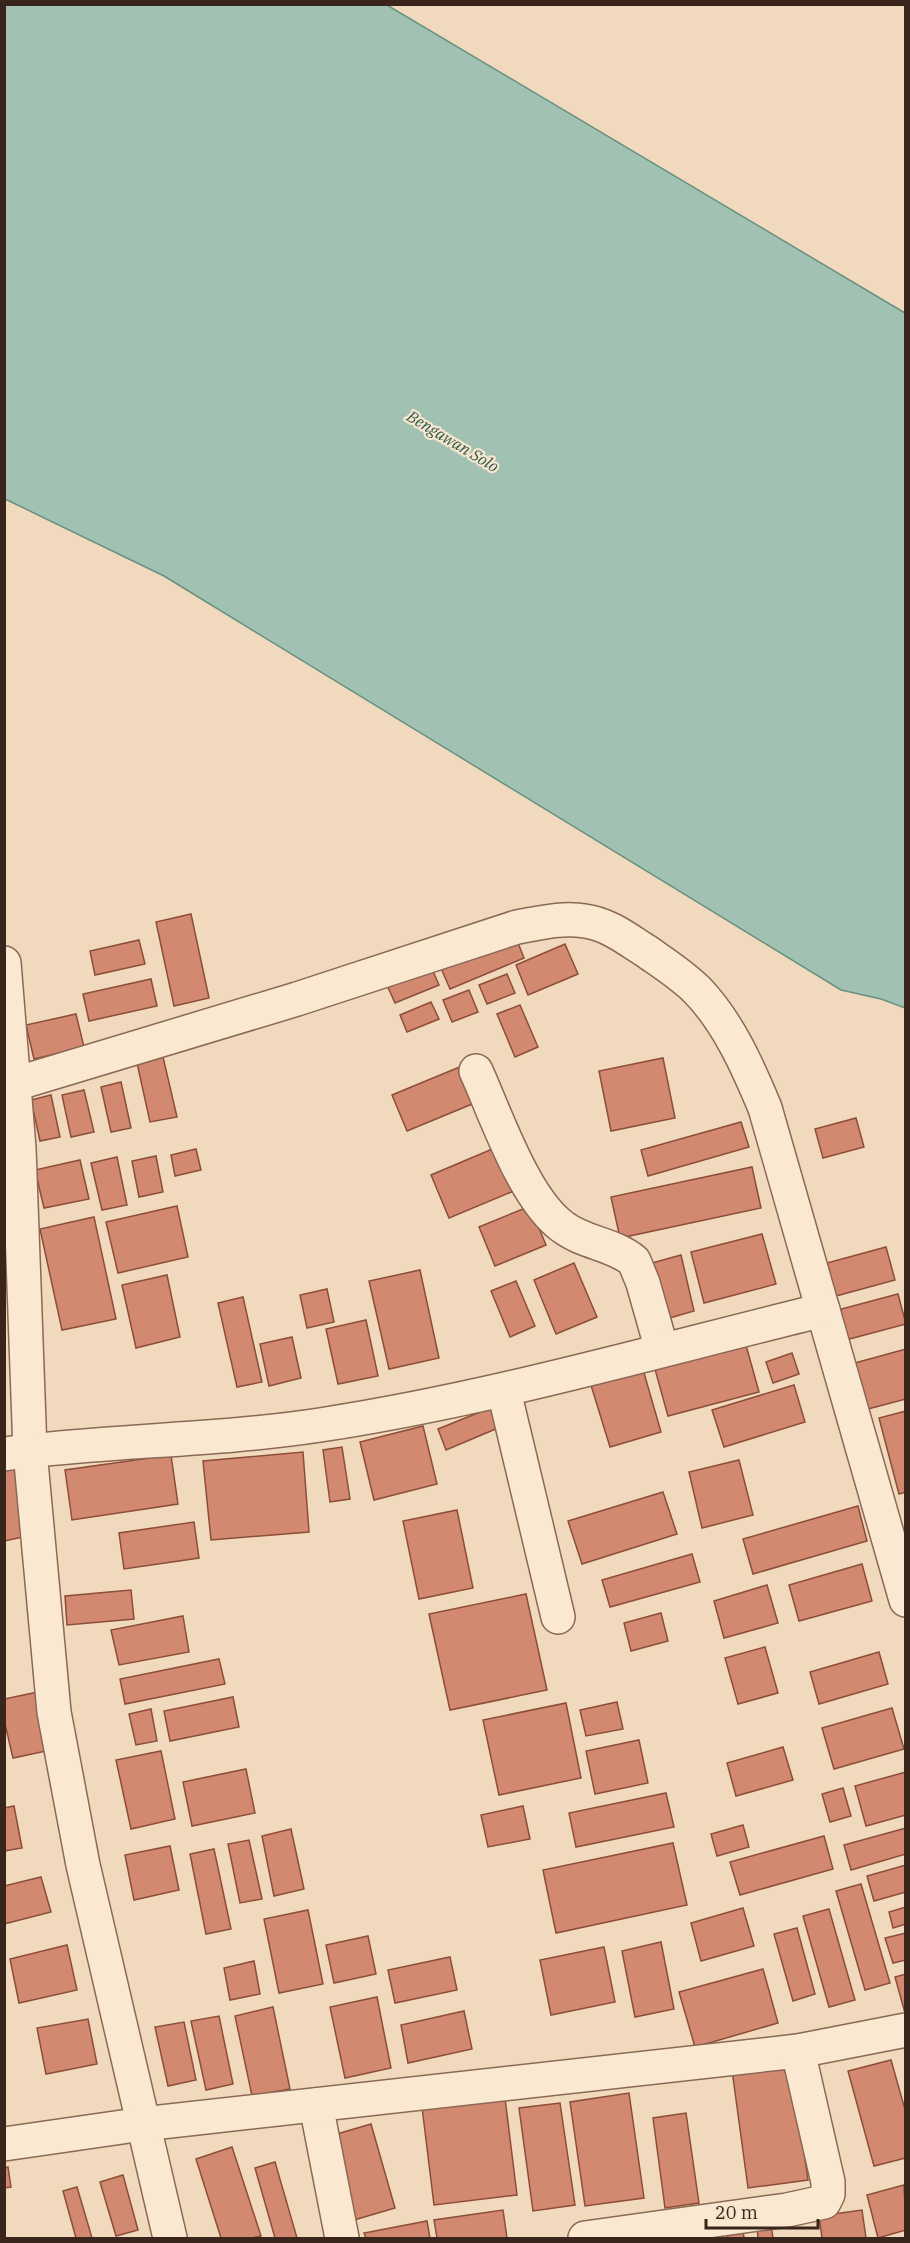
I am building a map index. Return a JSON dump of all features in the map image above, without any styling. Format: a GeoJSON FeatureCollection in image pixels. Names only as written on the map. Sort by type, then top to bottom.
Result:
{"type":"FeatureCollection","features":[{"type":"Feature","properties":{"kind":"street"},"geometry":{"type":"LineString","coordinates":[[15,1083],[297,999],[478,938],[555,920],[586,921],[623,936],[697,990],[739,1050],[765,1108],[906,1600]]}},
{"type":"Feature","properties":{"kind":"street"},"geometry":{"type":"LineString","coordinates":[[4,963],[15,1083],[12,1149],[17,1453],[63,1766],[83,1864],[170,2238]]}},
{"type":"Feature","properties":{"kind":"street"},"geometry":{"type":"LineString","coordinates":[[476,1071],[527,1183],[553,1219],[566,1230],[634,1261],[643,1283],[662,1350]]}},
{"type":"Feature","properties":{"kind":"street"},"geometry":{"type":"LineString","coordinates":[[17,1453],[239,1436],[321,1425],[504,1391],[823,1310]]}},
{"type":"Feature","properties":{"kind":"street"},"geometry":{"type":"LineString","coordinates":[[504,1391],[558,1617]]}},
{"type":"Feature","properties":{"kind":"street"},"geometry":{"type":"LineString","coordinates":[[4,2144],[143,2124],[798,2051],[906,2030]]}},
{"type":"Feature","properties":{"kind":"street"},"geometry":{"type":"LineString","coordinates":[[585,2238],[787,2210],[824,2202],[828,2194],[828,2182],[798,2051]]}},
{"type":"Feature","properties":{"kind":"street"},"geometry":{"type":"LineString","coordinates":[[316,2105],[342,2238]]}},
{"type":"Feature","properties":{"kind":"water","name":"Bengawan Solo"},"geometry":{"type":"Polygon","coordinates":[[[4,5],[387,5],[905,313],[905,1008],[881,999],[841,990],[164,576],[5,499],[4,5]]]}},
{"type":"Feature","properties":{"kind":"building"},"geometry":{"type":"Polygon","coordinates":[[[191,914],[209,998],[174,1006],[156,922],[191,914]]]}},
{"type":"Feature","properties":{"kind":"building"},"geometry":{"type":"Polygon","coordinates":[[[515,935],[524,958],[450,989],[440,966],[515,935]]]}},
{"type":"Feature","properties":{"kind":"building"},"geometry":{"type":"Polygon","coordinates":[[[139,940],[145,964],[95,975],[90,951],[139,940]]]}},
{"type":"Feature","properties":{"kind":"building"},"geometry":{"type":"Polygon","coordinates":[[[565,944],[578,974],[528,995],[516,965],[565,944]]]}},
{"type":"Feature","properties":{"kind":"building"},"geometry":{"type":"Polygon","coordinates":[[[430,964],[439,985],[395,1003],[386,983],[430,964]]]}},
{"type":"Feature","properties":{"kind":"building"},"geometry":{"type":"Polygon","coordinates":[[[507,974],[515,993],[487,1004],[479,985],[507,974]]]}},
{"type":"Feature","properties":{"kind":"building"},"geometry":{"type":"Polygon","coordinates":[[[151,979],[157,1006],[89,1021],[83,994],[151,979]]]}},
{"type":"Feature","properties":{"kind":"building"},"geometry":{"type":"Polygon","coordinates":[[[469,990],[478,1012],[452,1022],[443,1000],[469,990]]]}},
{"type":"Feature","properties":{"kind":"building"},"geometry":{"type":"Polygon","coordinates":[[[431,1002],[439,1019],[407,1032],[400,1015],[431,1002]]]}},
{"type":"Feature","properties":{"kind":"building"},"geometry":{"type":"Polygon","coordinates":[[[520,1005],[538,1047],[515,1057],[497,1014],[520,1005]]]}},
{"type":"Feature","properties":{"kind":"building"},"geometry":{"type":"Polygon","coordinates":[[[76,1014],[84,1047],[34,1059],[26,1025],[76,1014]]]}},
{"type":"Feature","properties":{"kind":"building"},"geometry":{"type":"Polygon","coordinates":[[[163,1057],[177,1117],[150,1122],[137,1063],[163,1057]]]}},
{"type":"Feature","properties":{"kind":"building"},"geometry":{"type":"Polygon","coordinates":[[[663,1058],[675,1118],[611,1131],[599,1071],[663,1058]]]}},
{"type":"Feature","properties":{"kind":"building"},"geometry":{"type":"Polygon","coordinates":[[[462,1066],[477,1102],[407,1131],[392,1095],[462,1066]]]}},
{"type":"Feature","properties":{"kind":"building"},"geometry":{"type":"Polygon","coordinates":[[[121,1082],[131,1128],[111,1132],[101,1087],[121,1082]]]}},
{"type":"Feature","properties":{"kind":"building"},"geometry":{"type":"Polygon","coordinates":[[[84,1090],[94,1132],[71,1137],[62,1095],[84,1090]]]}},
{"type":"Feature","properties":{"kind":"building"},"geometry":{"type":"Polygon","coordinates":[[[51,1095],[60,1137],[40,1141],[31,1100],[51,1095]]]}},
{"type":"Feature","properties":{"kind":"building"},"geometry":{"type":"Polygon","coordinates":[[[856,1118],[864,1147],[823,1158],[815,1129],[856,1118]]]}},
{"type":"Feature","properties":{"kind":"building"},"geometry":{"type":"Polygon","coordinates":[[[741,1122],[749,1147],[648,1176],[641,1150],[741,1122]]]}},
{"type":"Feature","properties":{"kind":"building"},"geometry":{"type":"Polygon","coordinates":[[[497,1147],[516,1190],[449,1218],[431,1175],[497,1147]]]}},
{"type":"Feature","properties":{"kind":"building"},"geometry":{"type":"Polygon","coordinates":[[[196,1149],[201,1170],[175,1176],[171,1155],[196,1149]]]}},
{"type":"Feature","properties":{"kind":"building"},"geometry":{"type":"Polygon","coordinates":[[[156,1156],[163,1192],[139,1197],[132,1161],[156,1156]]]}},
{"type":"Feature","properties":{"kind":"building"},"geometry":{"type":"Polygon","coordinates":[[[117,1157],[127,1205],[102,1210],[91,1163],[117,1157]]]}},
{"type":"Feature","properties":{"kind":"building"},"geometry":{"type":"Polygon","coordinates":[[[80,1160],[89,1199],[44,1208],[35,1170],[80,1160]]]}},
{"type":"Feature","properties":{"kind":"building"},"geometry":{"type":"Polygon","coordinates":[[[752,1167],[761,1208],[620,1238],[611,1197],[752,1167]]]}},
{"type":"Feature","properties":{"kind":"building"},"geometry":{"type":"Polygon","coordinates":[[[177,1206],[188,1257],[118,1273],[106,1222],[177,1206]]]}},
{"type":"Feature","properties":{"kind":"building"},"geometry":{"type":"Polygon","coordinates":[[[530,1206],[546,1245],[495,1266],[479,1227],[530,1206]]]}},
{"type":"Feature","properties":{"kind":"building"},"geometry":{"type":"Polygon","coordinates":[[[94,1217],[116,1319],[62,1330],[40,1229],[94,1217]]]}},
{"type":"Feature","properties":{"kind":"building"},"geometry":{"type":"Polygon","coordinates":[[[762,1234],[776,1284],[704,1303],[691,1252],[762,1234]]]}},
{"type":"Feature","properties":{"kind":"building"},"geometry":{"type":"Polygon","coordinates":[[[886,1247],[895,1280],[836,1296],[827,1263],[886,1247]]]}},
{"type":"Feature","properties":{"kind":"building"},"geometry":{"type":"Polygon","coordinates":[[[681,1255],[694,1311],[666,1319],[652,1263],[681,1255]]]}},
{"type":"Feature","properties":{"kind":"building"},"geometry":{"type":"Polygon","coordinates":[[[574,1263],[597,1317],[556,1334],[534,1280],[574,1263]]]}},
{"type":"Feature","properties":{"kind":"building"},"geometry":{"type":"Polygon","coordinates":[[[420,1270],[439,1358],[389,1369],[369,1281],[420,1270]]]}},
{"type":"Feature","properties":{"kind":"building"},"geometry":{"type":"Polygon","coordinates":[[[167,1275],[180,1337],[136,1348],[122,1285],[167,1275]]]}},
{"type":"Feature","properties":{"kind":"building"},"geometry":{"type":"Polygon","coordinates":[[[516,1281],[535,1326],[510,1337],[491,1291],[516,1281]]]}},
{"type":"Feature","properties":{"kind":"building"},"geometry":{"type":"Polygon","coordinates":[[[327,1289],[334,1322],[307,1328],[300,1295],[327,1289]]]}},
{"type":"Feature","properties":{"kind":"building"},"geometry":{"type":"Polygon","coordinates":[[[898,1294],[906,1324],[842,1341],[834,1311],[898,1294]]]}},
{"type":"Feature","properties":{"kind":"building"},"geometry":{"type":"Polygon","coordinates":[[[243,1297],[262,1382],[237,1387],[218,1303],[243,1297]]]}},
{"type":"Feature","properties":{"kind":"building"},"geometry":{"type":"Polygon","coordinates":[[[366,1320],[378,1376],[338,1384],[326,1329],[366,1320]]]}},
{"type":"Feature","properties":{"kind":"building"},"geometry":{"type":"Polygon","coordinates":[[[292,1337],[301,1378],[269,1386],[260,1344],[292,1337]]]}},
{"type":"Feature","properties":{"kind":"building"},"geometry":{"type":"Polygon","coordinates":[[[744,1338],[759,1392],[668,1416],[653,1362],[744,1338]]]}},
{"type":"Feature","properties":{"kind":"building"},"geometry":{"type":"Polygon","coordinates":[[[906,1349],[906,1399],[864,1410],[851,1364],[906,1349]]]}},
{"type":"Feature","properties":{"kind":"building"},"geometry":{"type":"Polygon","coordinates":[[[792,1353],[799,1374],[773,1383],[766,1362],[792,1353]]]}},
{"type":"Feature","properties":{"kind":"building"},"geometry":{"type":"Polygon","coordinates":[[[642,1366],[661,1432],[610,1447],[590,1382],[642,1366]]]}},
{"type":"Feature","properties":{"kind":"building"},"geometry":{"type":"Polygon","coordinates":[[[794,1385],[805,1422],[724,1447],[712,1410],[794,1385]]]}},
{"type":"Feature","properties":{"kind":"building"},"geometry":{"type":"Polygon","coordinates":[[[490,1408],[498,1428],[446,1450],[438,1429],[490,1408]]]}},
{"type":"Feature","properties":{"kind":"building"},"geometry":{"type":"Polygon","coordinates":[[[906,1411],[906,1492],[899,1494],[879,1418],[906,1411]]]}},
{"type":"Feature","properties":{"kind":"building"},"geometry":{"type":"Polygon","coordinates":[[[423,1426],[437,1484],[374,1500],[360,1442],[423,1426]]]}},
{"type":"Feature","properties":{"kind":"building"},"geometry":{"type":"Polygon","coordinates":[[[342,1447],[350,1499],[330,1502],[323,1450],[342,1447]]]}},
{"type":"Feature","properties":{"kind":"building"},"geometry":{"type":"Polygon","coordinates":[[[303,1452],[309,1532],[211,1540],[203,1461],[303,1452]]]}},
{"type":"Feature","properties":{"kind":"building"},"geometry":{"type":"Polygon","coordinates":[[[171,1455],[178,1504],[72,1520],[65,1470],[171,1455]]]}},
{"type":"Feature","properties":{"kind":"building"},"geometry":{"type":"Polygon","coordinates":[[[739,1460],[753,1515],[702,1528],[689,1472],[739,1460]]]}},
{"type":"Feature","properties":{"kind":"building"},"geometry":{"type":"Polygon","coordinates":[[[13,1464],[28,1536],[4,1541],[4,1466],[13,1464]]]}},
{"type":"Feature","properties":{"kind":"building"},"geometry":{"type":"Polygon","coordinates":[[[663,1492],[677,1534],[582,1564],[568,1521],[663,1492]]]}},
{"type":"Feature","properties":{"kind":"building"},"geometry":{"type":"Polygon","coordinates":[[[858,1506],[867,1541],[753,1574],[743,1539],[858,1506]]]}},
{"type":"Feature","properties":{"kind":"building"},"geometry":{"type":"Polygon","coordinates":[[[457,1510],[473,1588],[419,1599],[403,1521],[457,1510]]]}},
{"type":"Feature","properties":{"kind":"building"},"geometry":{"type":"Polygon","coordinates":[[[194,1522],[199,1558],[124,1569],[119,1533],[194,1522]]]}},
{"type":"Feature","properties":{"kind":"building"},"geometry":{"type":"Polygon","coordinates":[[[692,1554],[700,1582],[610,1607],[602,1580],[692,1554]]]}},
{"type":"Feature","properties":{"kind":"building"},"geometry":{"type":"Polygon","coordinates":[[[862,1564],[872,1601],[799,1621],[789,1585],[862,1564]]]}},
{"type":"Feature","properties":{"kind":"building"},"geometry":{"type":"Polygon","coordinates":[[[767,1585],[778,1623],[724,1638],[714,1601],[767,1585]]]}},
{"type":"Feature","properties":{"kind":"building"},"geometry":{"type":"Polygon","coordinates":[[[131,1590],[134,1619],[67,1625],[65,1596],[131,1590]]]}},
{"type":"Feature","properties":{"kind":"building"},"geometry":{"type":"Polygon","coordinates":[[[526,1594],[547,1690],[450,1710],[429,1614],[526,1594]]]}},
{"type":"Feature","properties":{"kind":"building"},"geometry":{"type":"Polygon","coordinates":[[[661,1613],[668,1641],[631,1651],[624,1623],[661,1613]]]}},
{"type":"Feature","properties":{"kind":"building"},"geometry":{"type":"Polygon","coordinates":[[[183,1616],[189,1652],[119,1665],[111,1630],[183,1616]]]}},
{"type":"Feature","properties":{"kind":"building"},"geometry":{"type":"Polygon","coordinates":[[[765,1647],[778,1693],[738,1704],[725,1658],[765,1647]]]}},
{"type":"Feature","properties":{"kind":"building"},"geometry":{"type":"Polygon","coordinates":[[[879,1652],[888,1684],[819,1704],[810,1672],[879,1652]]]}},
{"type":"Feature","properties":{"kind":"building"},"geometry":{"type":"Polygon","coordinates":[[[219,1659],[225,1684],[125,1704],[120,1679],[219,1659]]]}},
{"type":"Feature","properties":{"kind":"building"},"geometry":{"type":"Polygon","coordinates":[[[38,1692],[51,1750],[13,1758],[4,1720],[4,1699],[38,1692]]]}},
{"type":"Feature","properties":{"kind":"building"},"geometry":{"type":"Polygon","coordinates":[[[233,1697],[239,1727],[170,1741],[164,1711],[233,1697]]]}},
{"type":"Feature","properties":{"kind":"building"},"geometry":{"type":"Polygon","coordinates":[[[617,1702],[623,1729],[586,1736],[580,1710],[617,1702]]]}},
{"type":"Feature","properties":{"kind":"building"},"geometry":{"type":"Polygon","coordinates":[[[566,1703],[581,1778],[499,1795],[483,1720],[566,1703]]]}},
{"type":"Feature","properties":{"kind":"building"},"geometry":{"type":"Polygon","coordinates":[[[892,1708],[904,1749],[834,1769],[822,1728],[892,1708]]]}},
{"type":"Feature","properties":{"kind":"building"},"geometry":{"type":"Polygon","coordinates":[[[151,1709],[157,1741],[136,1745],[129,1714],[151,1709]]]}},
{"type":"Feature","properties":{"kind":"building"},"geometry":{"type":"Polygon","coordinates":[[[639,1740],[648,1783],[595,1794],[586,1751],[639,1740]]]}},
{"type":"Feature","properties":{"kind":"building"},"geometry":{"type":"Polygon","coordinates":[[[783,1747],[793,1780],[736,1796],[727,1763],[783,1747]]]}},
{"type":"Feature","properties":{"kind":"building"},"geometry":{"type":"Polygon","coordinates":[[[161,1751],[175,1819],[131,1829],[116,1760],[161,1751]]]}},
{"type":"Feature","properties":{"kind":"building"},"geometry":{"type":"Polygon","coordinates":[[[246,1769],[255,1813],[192,1826],[183,1782],[246,1769]]]}},
{"type":"Feature","properties":{"kind":"building"},"geometry":{"type":"Polygon","coordinates":[[[906,1772],[906,1815],[866,1826],[855,1786],[906,1772]]]}},
{"type":"Feature","properties":{"kind":"building"},"geometry":{"type":"Polygon","coordinates":[[[843,1788],[851,1816],[830,1822],[822,1794],[843,1788]]]}},
{"type":"Feature","properties":{"kind":"building"},"geometry":{"type":"Polygon","coordinates":[[[666,1793],[674,1827],[576,1847],[569,1813],[666,1793]]]}},
{"type":"Feature","properties":{"kind":"building"},"geometry":{"type":"Polygon","coordinates":[[[14,1806],[22,1848],[4,1851],[4,1808],[14,1806]]]}},
{"type":"Feature","properties":{"kind":"building"},"geometry":{"type":"Polygon","coordinates":[[[523,1806],[530,1839],[488,1847],[481,1815],[523,1806]]]}},
{"type":"Feature","properties":{"kind":"building"},"geometry":{"type":"Polygon","coordinates":[[[743,1825],[749,1847],[717,1856],[711,1834],[743,1825]]]}},
{"type":"Feature","properties":{"kind":"building"},"geometry":{"type":"Polygon","coordinates":[[[906,1828],[906,1854],[851,1870],[844,1845],[906,1828]]]}},
{"type":"Feature","properties":{"kind":"building"},"geometry":{"type":"Polygon","coordinates":[[[291,1829],[304,1889],[274,1896],[262,1836],[291,1829]]]}},
{"type":"Feature","properties":{"kind":"building"},"geometry":{"type":"Polygon","coordinates":[[[824,1836],[833,1869],[740,1895],[730,1862],[824,1836]]]}},
{"type":"Feature","properties":{"kind":"building"},"geometry":{"type":"Polygon","coordinates":[[[249,1840],[262,1899],[240,1903],[228,1844],[249,1840]]]}},
{"type":"Feature","properties":{"kind":"building"},"geometry":{"type":"Polygon","coordinates":[[[673,1843],[687,1905],[556,1933],[543,1870],[673,1843]]]}},
{"type":"Feature","properties":{"kind":"building"},"geometry":{"type":"Polygon","coordinates":[[[170,1846],[179,1890],[134,1900],[125,1855],[170,1846]]]}},
{"type":"Feature","properties":{"kind":"building"},"geometry":{"type":"Polygon","coordinates":[[[214,1849],[231,1929],[206,1934],[190,1854],[214,1849]]]}},
{"type":"Feature","properties":{"kind":"building"},"geometry":{"type":"Polygon","coordinates":[[[906,1865],[906,1892],[874,1901],[867,1876],[906,1865]]]}},
{"type":"Feature","properties":{"kind":"building"},"geometry":{"type":"Polygon","coordinates":[[[41,1877],[51,1912],[4,1924],[4,1886],[41,1877]]]}},
{"type":"Feature","properties":{"kind":"building"},"geometry":{"type":"Polygon","coordinates":[[[861,1884],[890,1983],[865,1990],[836,1891],[861,1884]]]}},
{"type":"Feature","properties":{"kind":"building"},"geometry":{"type":"Polygon","coordinates":[[[906,1907],[906,1924],[893,1928],[889,1912],[906,1907]]]}},
{"type":"Feature","properties":{"kind":"building"},"geometry":{"type":"Polygon","coordinates":[[[743,1908],[754,1946],[701,1961],[691,1923],[743,1908]]]}},
{"type":"Feature","properties":{"kind":"building"},"geometry":{"type":"Polygon","coordinates":[[[829,1909],[855,2000],[829,2007],[803,1916],[829,1909]]]}},
{"type":"Feature","properties":{"kind":"building"},"geometry":{"type":"Polygon","coordinates":[[[308,1910],[323,1984],[279,1993],[264,1919],[308,1910]]]}},
{"type":"Feature","properties":{"kind":"building"},"geometry":{"type":"Polygon","coordinates":[[[797,1928],[815,1994],[793,2001],[774,1934],[797,1928]]]}},
{"type":"Feature","properties":{"kind":"building"},"geometry":{"type":"Polygon","coordinates":[[[906,1933],[906,1960],[893,1963],[885,1938],[906,1933]]]}},
{"type":"Feature","properties":{"kind":"building"},"geometry":{"type":"Polygon","coordinates":[[[368,1936],[376,1974],[334,1983],[326,1945],[368,1936]]]}},
{"type":"Feature","properties":{"kind":"building"},"geometry":{"type":"Polygon","coordinates":[[[661,1942],[674,2009],[635,2017],[622,1951],[661,1942]]]}},
{"type":"Feature","properties":{"kind":"building"},"geometry":{"type":"Polygon","coordinates":[[[67,1945],[77,1990],[19,2003],[10,1959],[67,1945]]]}},
{"type":"Feature","properties":{"kind":"building"},"geometry":{"type":"Polygon","coordinates":[[[604,1947],[615,2002],[551,2015],[540,1960],[604,1947]]]}},
{"type":"Feature","properties":{"kind":"building"},"geometry":{"type":"Polygon","coordinates":[[[450,1957],[457,1990],[395,2003],[388,1970],[450,1957]]]}},
{"type":"Feature","properties":{"kind":"building"},"geometry":{"type":"Polygon","coordinates":[[[254,1961],[260,1994],[230,2000],[224,1968],[254,1961]]]}},
{"type":"Feature","properties":{"kind":"building"},"geometry":{"type":"Polygon","coordinates":[[[763,1969],[778,2023],[695,2047],[679,1992],[763,1969]]]}},
{"type":"Feature","properties":{"kind":"building"},"geometry":{"type":"Polygon","coordinates":[[[906,1974],[906,2013],[905,2013],[895,1977],[906,1974]]]}},
{"type":"Feature","properties":{"kind":"building"},"geometry":{"type":"Polygon","coordinates":[[[377,1997],[391,2068],[345,2078],[330,2007],[377,1997]]]}},
{"type":"Feature","properties":{"kind":"building"},"geometry":{"type":"Polygon","coordinates":[[[273,2007],[290,2089],[252,2096],[235,2016],[273,2007]]]}},
{"type":"Feature","properties":{"kind":"building"},"geometry":{"type":"Polygon","coordinates":[[[464,2011],[472,2049],[408,2063],[401,2025],[464,2011]]]}},
{"type":"Feature","properties":{"kind":"building"},"geometry":{"type":"Polygon","coordinates":[[[219,2016],[233,2084],[206,2090],[191,2021],[219,2016]]]}},
{"type":"Feature","properties":{"kind":"building"},"geometry":{"type":"Polygon","coordinates":[[[88,2019],[97,2064],[46,2074],[37,2028],[88,2019]]]}},
{"type":"Feature","properties":{"kind":"building"},"geometry":{"type":"Polygon","coordinates":[[[184,2022],[196,2080],[168,2086],[155,2027],[184,2022]]]}},
{"type":"Feature","properties":{"kind":"building"},"geometry":{"type":"Polygon","coordinates":[[[891,2060],[906,2113],[906,2158],[874,2166],[848,2071],[891,2060]]]}},
{"type":"Feature","properties":{"kind":"building"},"geometry":{"type":"Polygon","coordinates":[[[791,2062],[808,2180],[748,2188],[732,2070],[791,2062]]]}},
{"type":"Feature","properties":{"kind":"building"},"geometry":{"type":"Polygon","coordinates":[[[629,2093],[644,2198],[585,2206],[570,2102],[629,2093]]]}},
{"type":"Feature","properties":{"kind":"building"},"geometry":{"type":"Polygon","coordinates":[[[505,2098],[517,2195],[434,2205],[422,2107],[505,2098]]]}},
{"type":"Feature","properties":{"kind":"building"},"geometry":{"type":"Polygon","coordinates":[[[560,2103],[575,2205],[533,2211],[519,2108],[560,2103]]]}},
{"type":"Feature","properties":{"kind":"building"},"geometry":{"type":"Polygon","coordinates":[[[686,2113],[699,2203],[665,2208],[653,2118],[686,2113]]]}},
{"type":"Feature","properties":{"kind":"building"},"geometry":{"type":"Polygon","coordinates":[[[371,2124],[395,2208],[354,2220],[330,2136],[371,2124]]]}},
{"type":"Feature","properties":{"kind":"building"},"geometry":{"type":"Polygon","coordinates":[[[232,2147],[261,2236],[221,2238],[196,2159],[232,2147]]]}},
{"type":"Feature","properties":{"kind":"building"},"geometry":{"type":"Polygon","coordinates":[[[275,2162],[297,2238],[275,2238],[255,2168],[275,2162]]]}},
{"type":"Feature","properties":{"kind":"building"},"geometry":{"type":"Polygon","coordinates":[[[8,2167],[11,2187],[4,2188],[4,2168],[8,2167]]]}},
{"type":"Feature","properties":{"kind":"building"},"geometry":{"type":"Polygon","coordinates":[[[123,2175],[138,2230],[116,2236],[100,2182],[123,2175]]]}},
{"type":"Feature","properties":{"kind":"building"},"geometry":{"type":"Polygon","coordinates":[[[904,2185],[906,2230],[878,2238],[867,2195],[904,2185]]]}},
{"type":"Feature","properties":{"kind":"building"},"geometry":{"type":"Polygon","coordinates":[[[77,2187],[92,2238],[76,2238],[63,2191],[77,2187]]]}},
{"type":"Feature","properties":{"kind":"building"},"geometry":{"type":"Polygon","coordinates":[[[503,2210],[507,2238],[437,2238],[434,2220],[503,2210]]]}},
{"type":"Feature","properties":{"kind":"building"},"geometry":{"type":"Polygon","coordinates":[[[862,2210],[866,2238],[822,2238],[819,2216],[862,2210]]]}},
{"type":"Feature","properties":{"kind":"building"},"geometry":{"type":"Polygon","coordinates":[[[427,2221],[430,2238],[366,2238],[364,2233],[427,2221]]]}},
{"type":"Feature","properties":{"kind":"building"},"geometry":{"type":"Polygon","coordinates":[[[771,2225],[773,2238],[758,2238],[757,2227],[771,2225]]]}},
{"type":"Feature","properties":{"kind":"building"},"geometry":{"type":"Polygon","coordinates":[[[743,2231],[744,2238],[728,2238],[727,2233],[743,2231]]]}}]}
